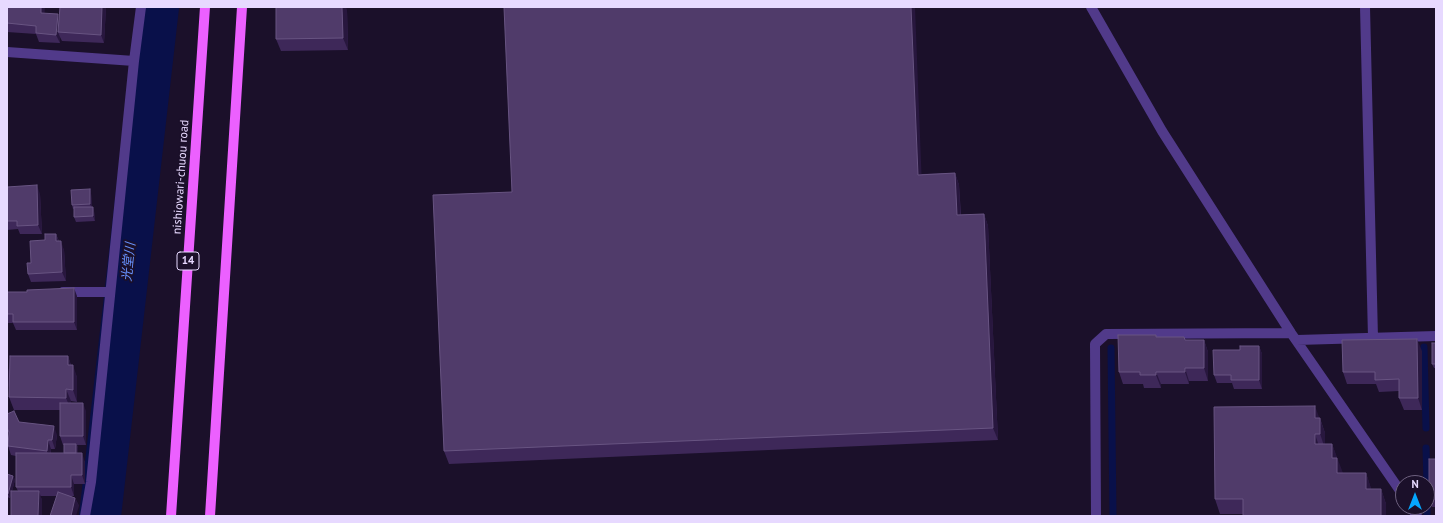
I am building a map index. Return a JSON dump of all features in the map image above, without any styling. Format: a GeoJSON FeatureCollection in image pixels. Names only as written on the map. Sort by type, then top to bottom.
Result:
{"type":"FeatureCollection","features":[{"type":"Feature","properties":{"kind":"main road","name":"nishiowari-chuou road"},"geometry":{"type":"LineString","coordinates":[[171,516],[205,7]]}},
{"type":"Feature","properties":{"kind":"main road"},"geometry":{"type":"LineString","coordinates":[[210,516],[242,7]]}},
{"type":"Feature","properties":{"kind":"street"},"geometry":{"type":"LineString","coordinates":[[85,516],[91,482],[134,61],[141,7]]}},
{"type":"Feature","properties":{"kind":"street"},"geometry":{"type":"LineString","coordinates":[[1091,7],[1162,131],[1294,336],[1395,483]]}},
{"type":"Feature","properties":{"kind":"street"},"geometry":{"type":"LineString","coordinates":[[1366,7],[1373,338]]}},
{"type":"Feature","properties":{"kind":"street"},"geometry":{"type":"LineString","coordinates":[[7,52],[134,61]]}},
{"type":"Feature","properties":{"kind":"street"},"geometry":{"type":"LineString","coordinates":[[55,292],[110,292]]}},
{"type":"Feature","properties":{"kind":"street"},"geometry":{"type":"LineString","coordinates":[[1096,516],[1095,344],[1106,334],[1373,338],[1436,336]]}},
{"type":"Feature","properties":{"kind":"building"},"geometry":{"type":"Polygon","coordinates":[[[7,7],[41,7],[41,13],[58,14],[56,35],[36,33],[36,26],[7,23],[7,7]]]}},
{"type":"Feature","properties":{"kind":"building"},"geometry":{"type":"Polygon","coordinates":[[[60,7],[102,7],[101,35],[58,32],[60,7]]]}},
{"type":"Feature","properties":{"kind":"building"},"geometry":{"type":"Polygon","coordinates":[[[276,7],[342,7],[343,38],[276,39],[276,7]]]}},
{"type":"Feature","properties":{"kind":"building"},"geometry":{"type":"Polygon","coordinates":[[[504,7],[911,7],[918,175],[955,173],[957,215],[984,214],[993,428],[444,451],[433,195],[512,192],[504,7]]]}},
{"type":"Feature","properties":{"kind":"building"},"geometry":{"type":"Polygon","coordinates":[[[37,185],[38,225],[17,226],[17,221],[7,221],[7,187],[37,185]]]}},
{"type":"Feature","properties":{"kind":"building"},"geometry":{"type":"Polygon","coordinates":[[[90,189],[90,204],[72,205],[71,190],[90,189]]]}},
{"type":"Feature","properties":{"kind":"building"},"geometry":{"type":"Polygon","coordinates":[[[74,207],[93,207],[93,216],[74,217],[74,207]]]}},
{"type":"Feature","properties":{"kind":"building"},"geometry":{"type":"Polygon","coordinates":[[[45,234],[56,234],[56,241],[61,241],[62,272],[28,274],[27,263],[31,263],[30,241],[45,240],[45,234]]]}},
{"type":"Feature","properties":{"kind":"building"},"geometry":{"type":"Polygon","coordinates":[[[74,288],[74,322],[13,322],[13,314],[7,314],[7,292],[74,288]]]}},
{"type":"Feature","properties":{"kind":"building"},"geometry":{"type":"Polygon","coordinates":[[[1118,335],[1156,335],[1156,337],[1184,337],[1185,340],[1204,340],[1204,368],[1185,368],[1185,372],[1156,372],[1156,375],[1140,375],[1140,372],[1119,372],[1118,335]]]}},
{"type":"Feature","properties":{"kind":"building"},"geometry":{"type":"Polygon","coordinates":[[[1417,339],[1418,398],[1399,398],[1399,379],[1375,380],[1375,372],[1343,372],[1342,340],[1417,339]]]}},
{"type":"Feature","properties":{"kind":"building"},"geometry":{"type":"Polygon","coordinates":[[[1432,343],[1436,343],[1436,364],[1432,364],[1432,343]]]}},
{"type":"Feature","properties":{"kind":"building"},"geometry":{"type":"Polygon","coordinates":[[[1240,346],[1259,346],[1259,380],[1231,380],[1231,375],[1214,375],[1213,350],[1240,350],[1240,346]]]}},
{"type":"Feature","properties":{"kind":"building"},"geometry":{"type":"Polygon","coordinates":[[[10,356],[68,356],[68,365],[73,365],[73,390],[66,389],[66,398],[9,397],[10,356]]]}},
{"type":"Feature","properties":{"kind":"building"},"geometry":{"type":"Polygon","coordinates":[[[60,403],[83,403],[83,436],[60,436],[60,403]]]}},
{"type":"Feature","properties":{"kind":"building"},"geometry":{"type":"Polygon","coordinates":[[[1315,406],[1315,418],[1320,418],[1320,434],[1315,434],[1315,444],[1332,444],[1332,458],[1337,458],[1337,473],[1366,473],[1366,489],[1381,489],[1381,516],[1243,516],[1243,499],[1215,499],[1214,407],[1315,406]]]}},
{"type":"Feature","properties":{"kind":"building"},"geometry":{"type":"Polygon","coordinates":[[[14,411],[19,422],[54,426],[52,440],[48,440],[47,451],[8,446],[9,432],[7,428],[7,414],[14,411]]]}},
{"type":"Feature","properties":{"kind":"building"},"geometry":{"type":"Polygon","coordinates":[[[64,444],[76,444],[76,453],[64,453],[64,444]]]}},
{"type":"Feature","properties":{"kind":"building"},"geometry":{"type":"Polygon","coordinates":[[[16,453],[82,453],[82,475],[71,475],[71,487],[16,487],[16,453]]]}},
{"type":"Feature","properties":{"kind":"building"},"geometry":{"type":"Polygon","coordinates":[[[1429,459],[1436,459],[1436,499],[1435,475],[1429,475],[1429,459]]]}},
{"type":"Feature","properties":{"kind":"building"},"geometry":{"type":"Polygon","coordinates":[[[7,474],[13,476],[8,494],[7,493],[7,474]]]}},
{"type":"Feature","properties":{"kind":"building"},"geometry":{"type":"Polygon","coordinates":[[[11,491],[39,491],[38,516],[11,516],[11,491]]]}},
{"type":"Feature","properties":{"kind":"building"},"geometry":{"type":"Polygon","coordinates":[[[58,492],[75,498],[71,516],[50,516],[58,492]]]}},
{"type":"Feature","properties":{"kind":"waterway","name":"光堂川"},"geometry":{"type":"LineString","coordinates":[[100,516],[158,7]]}},
{"type":"Feature","properties":{"kind":"waterway"},"geometry":{"type":"LineString","coordinates":[[1424,347],[1426,428]]}},
{"type":"Feature","properties":{"kind":"waterway"},"geometry":{"type":"LineString","coordinates":[[1111,348],[1113,516]]}},
{"type":"Feature","properties":{"kind":"waterway"},"geometry":{"type":"LineString","coordinates":[[1426,448],[1427,475]]}}]}
